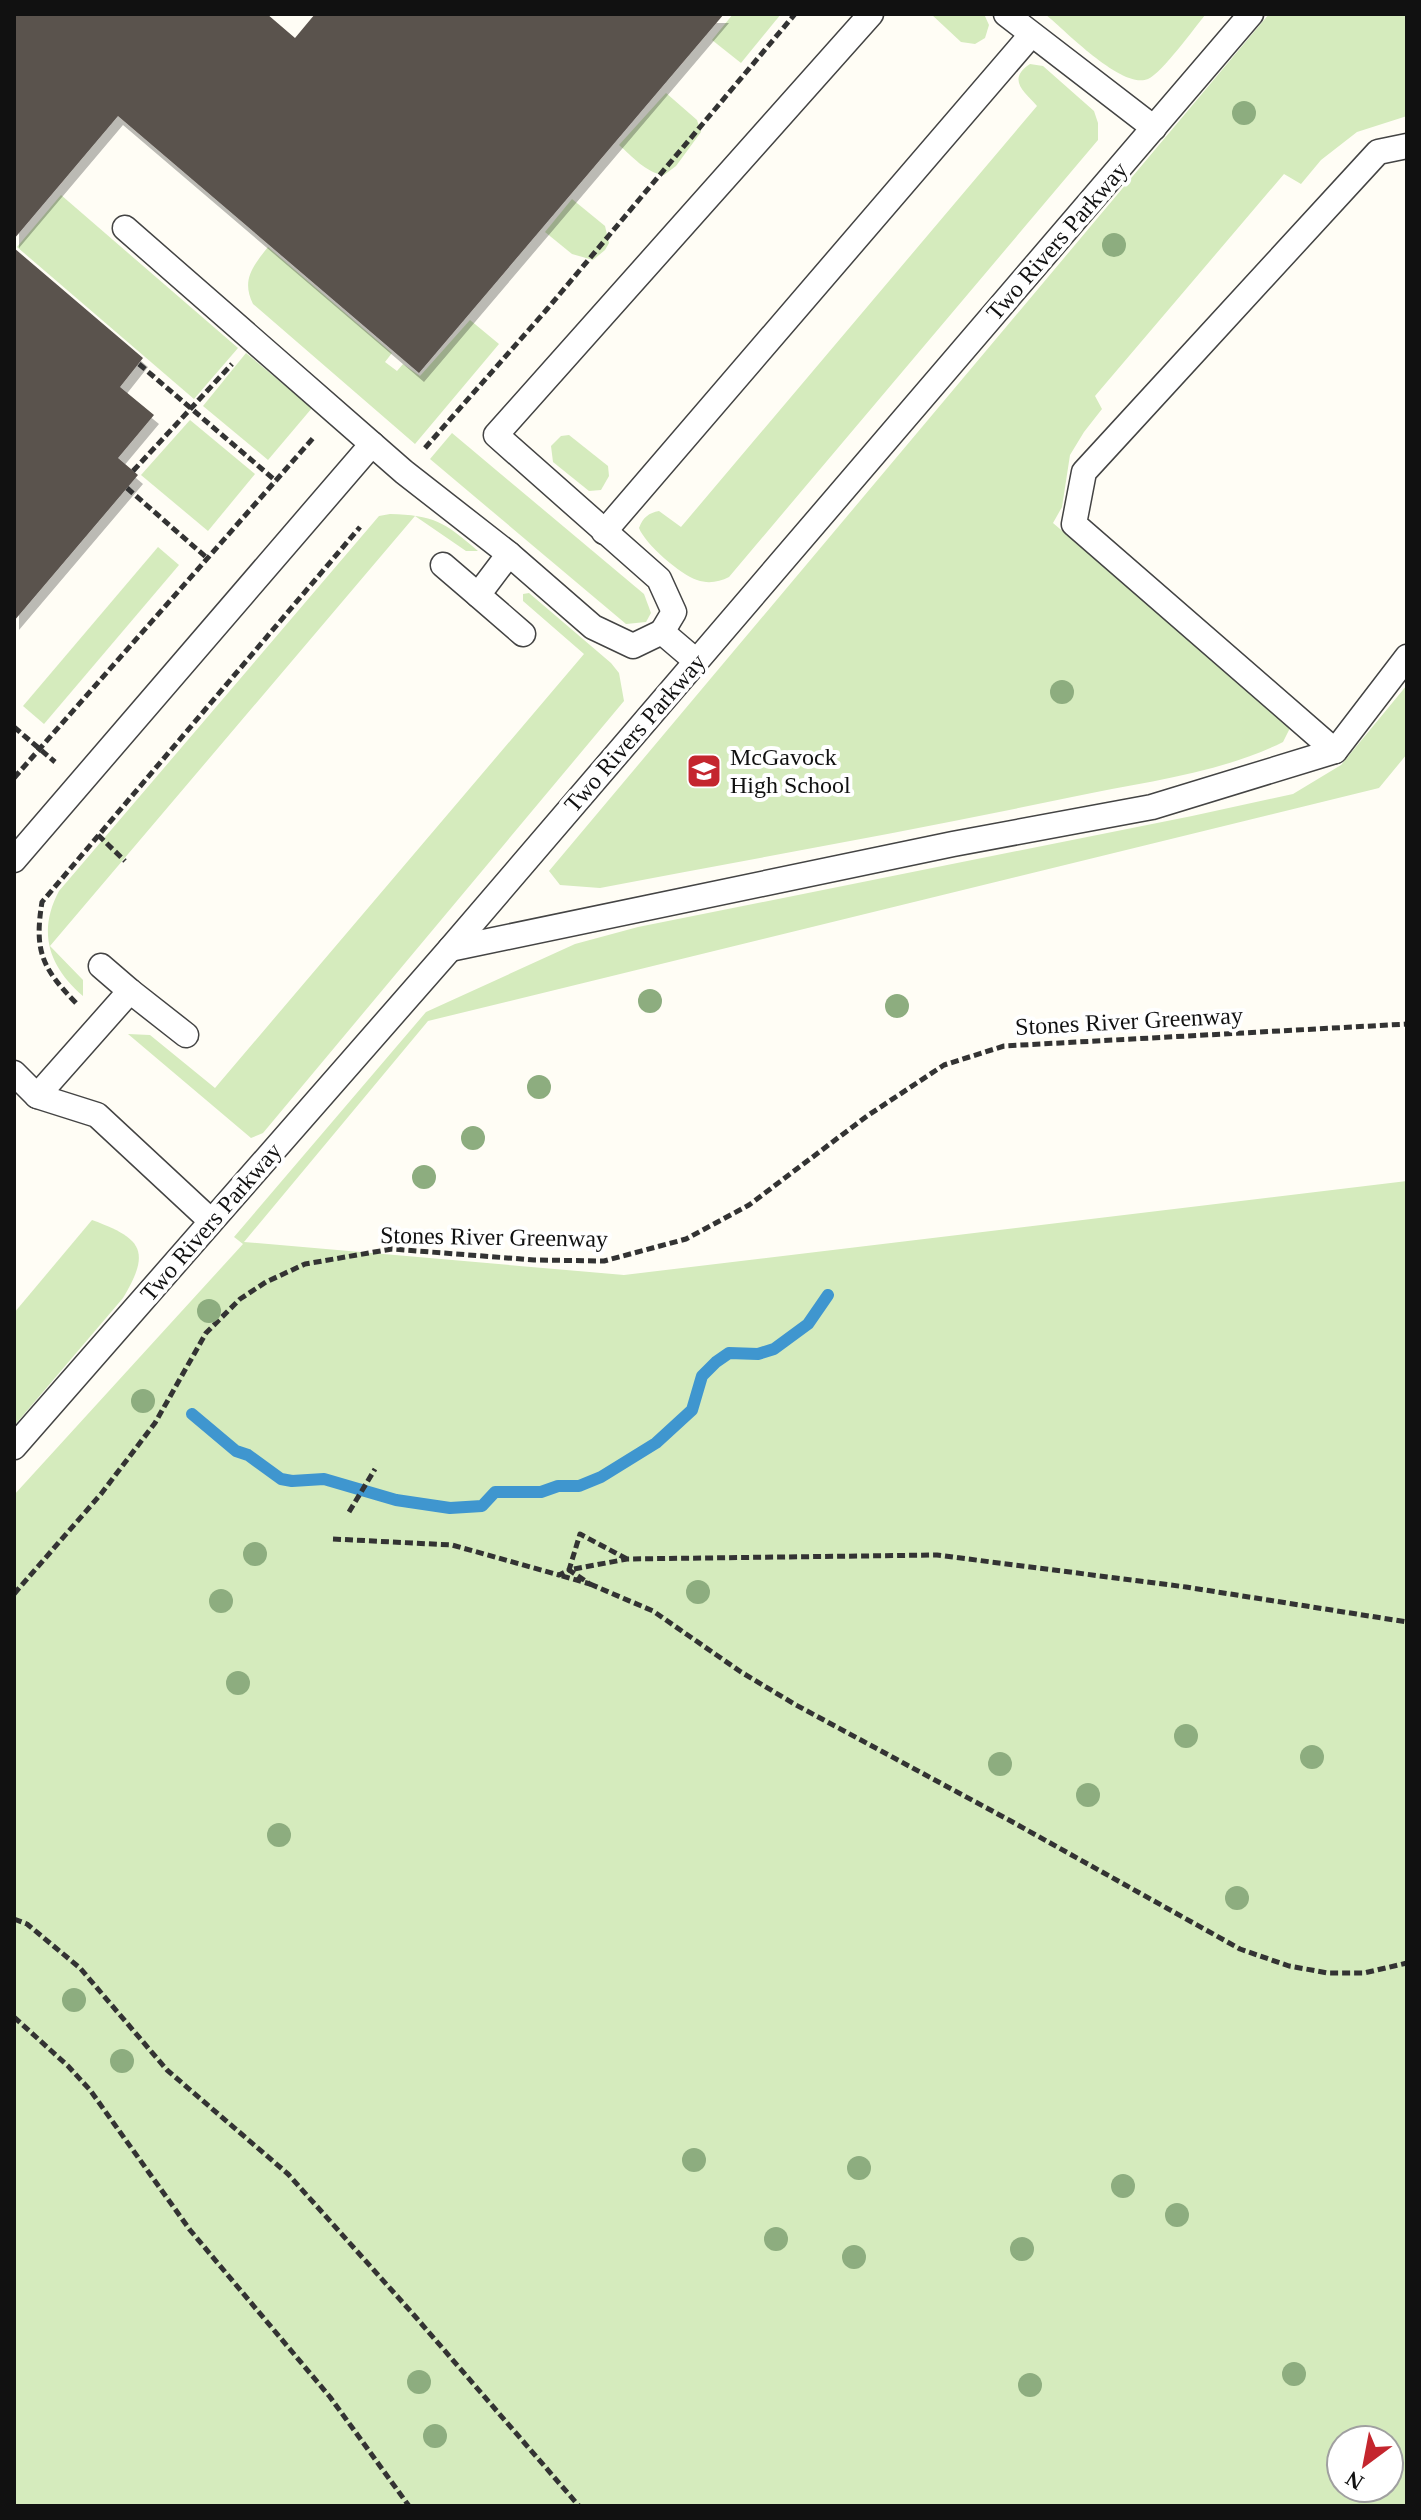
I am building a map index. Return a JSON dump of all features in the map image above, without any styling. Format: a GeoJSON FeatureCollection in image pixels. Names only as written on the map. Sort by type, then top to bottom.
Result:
{"type":"FeatureCollection","features":[{"type":"Feature","properties":{"kind":"lane"},"geometry":{"type":"LineString","coordinates":[[125,228],[404,472],[509,554],[593,627],[633,646],[662,632],[674,612],[659,579],[496,435],[871,14]]}},
{"type":"Feature","properties":{"kind":"lane"},"geometry":{"type":"LineString","coordinates":[[1006,14],[1154,128]]}},
{"type":"Feature","properties":{"kind":"lane","name":"Two Rivers Parkway"},"geometry":{"type":"LineString","coordinates":[[14,1447],[450,949],[1251,14]]}},
{"type":"Feature","properties":{"kind":"lane"},"geometry":{"type":"LineString","coordinates":[[604,532],[1031,35]]}},
{"type":"Feature","properties":{"kind":"lane"},"geometry":{"type":"LineString","coordinates":[[1335,751],[1074,524],[1084,472],[1378,152],[1407,146]]}},
{"type":"Feature","properties":{"kind":"lane"},"geometry":{"type":"LineString","coordinates":[[14,860],[372,444]]}},
{"type":"Feature","properties":{"kind":"lane"},"geometry":{"type":"LineString","coordinates":[[478,595],[509,554]]}},
{"type":"Feature","properties":{"kind":"lane"},"geometry":{"type":"LineString","coordinates":[[443,565],[523,634]]}},
{"type":"Feature","properties":{"kind":"lane"},"geometry":{"type":"LineString","coordinates":[[662,632],[696,661]]}},
{"type":"Feature","properties":{"kind":"lane"},"geometry":{"type":"LineString","coordinates":[[450,949],[953,844],[1152,807],[1335,751],[1407,657]]}},
{"type":"Feature","properties":{"kind":"lane"},"geometry":{"type":"LineString","coordinates":[[101,966],[186,1035]]}},
{"type":"Feature","properties":{"kind":"lane"},"geometry":{"type":"LineString","coordinates":[[37,1096],[130,991]]}},
{"type":"Feature","properties":{"kind":"lane"},"geometry":{"type":"LineString","coordinates":[[14,1073],[37,1096],[97,1115],[211,1221]]}},
{"type":"Feature","properties":{"kind":"path"},"geometry":{"type":"LineString","coordinates":[[404,472],[548,308],[795,14]]}},
{"type":"Feature","properties":{"kind":"path"},"geometry":{"type":"LineString","coordinates":[[133,471],[254,339]]}},
{"type":"Feature","properties":{"kind":"path"},"geometry":{"type":"LineString","coordinates":[[139,364],[276,481]]}},
{"type":"Feature","properties":{"kind":"path"},"geometry":{"type":"LineString","coordinates":[[14,778],[337,411]]}},
{"type":"Feature","properties":{"kind":"path"},"geometry":{"type":"LineString","coordinates":[[127,488],[207,558]]}},
{"type":"Feature","properties":{"kind":"path"},"geometry":{"type":"LineString","coordinates":[[76,1003],[56,983],[42,959],[38,925],[42,902],[360,527]]}},
{"type":"Feature","properties":{"kind":"path"},"geometry":{"type":"LineString","coordinates":[[14,727],[80,784]]}},
{"type":"Feature","properties":{"kind":"path"},"geometry":{"type":"LineString","coordinates":[[98,835],[125,861]]}},
{"type":"Feature","properties":{"kind":"path","name":"Stones River Greenway"},"geometry":{"type":"LineString","coordinates":[[14,1594],[101,1494],[155,1423],[206,1333],[240,1299],[266,1282],[305,1264],[392,1249],[534,1260],[604,1261],[686,1239],[749,1205],[867,1116],[944,1065],[1004,1046],[1407,1024]]}},
{"type":"Feature","properties":{"kind":"path"},"geometry":{"type":"LineString","coordinates":[[349,1512],[375,1469]]}},
{"type":"Feature","properties":{"kind":"path"},"geometry":{"type":"LineString","coordinates":[[569,1570],[580,1534],[627,1559]]}},
{"type":"Feature","properties":{"kind":"path"},"geometry":{"type":"LineString","coordinates":[[333,1539],[452,1545],[590,1584],[653,1611],[741,1672],[796,1705],[1240,1949],[1289,1966],[1347,1975],[1407,1963]]}},
{"type":"Feature","properties":{"kind":"path"},"geometry":{"type":"LineString","coordinates":[[559,1575],[569,1570],[627,1559],[937,1555],[1186,1587],[1407,1622]]}},
{"type":"Feature","properties":{"kind":"path"},"geometry":{"type":"LineString","coordinates":[[569,1570],[590,1584]]}},
{"type":"Feature","properties":{"kind":"path"},"geometry":{"type":"LineString","coordinates":[[14,1919],[27,1924],[80,1968],[167,2070],[288,2174],[579,2506]]}},
{"type":"Feature","properties":{"kind":"path"},"geometry":{"type":"LineString","coordinates":[[14,2017],[48,2046],[90,2090],[190,2230],[330,2397],[409,2506]]}},
{"type":"Feature","properties":{"kind":"green space"},"geometry":{"type":"Polygon","coordinates":[[[733,14],[781,14],[741,63],[712,40],[733,14]]]}},
{"type":"Feature","properties":{"kind":"green space"},"geometry":{"type":"Polygon","coordinates":[[[931,14],[984,14],[989,25],[985,38],[975,44],[961,42],[931,14]]]}},
{"type":"Feature","properties":{"kind":"green space"},"geometry":{"type":"Polygon","coordinates":[[[1045,14],[1206,14],[1154,75],[1137,80],[1109,67],[1045,14]]]}},
{"type":"Feature","properties":{"kind":"green space"},"geometry":{"type":"Polygon","coordinates":[[[1269,14],[1407,14],[1407,116],[1357,132],[1321,160],[1301,184],[1284,174],[1095,396],[1102,409],[1070,455],[1062,507],[1053,523],[1287,723],[1290,728],[1283,742],[1207,770],[954,821],[600,888],[560,885],[549,871],[1269,14]]]}},
{"type":"Feature","properties":{"kind":"green space"},"geometry":{"type":"Polygon","coordinates":[[[1030,64],[1043,66],[1094,111],[1098,140],[729,577],[705,582],[682,572],[648,542],[639,528],[642,521],[649,514],[659,511],[681,527],[1037,106],[1023,91],[1019,81],[1019,75],[1030,64]]]}},
{"type":"Feature","properties":{"kind":"green space"},"geometry":{"type":"Polygon","coordinates":[[[666,93],[697,120],[701,132],[676,166],[664,175],[645,168],[619,145],[666,93]]]}},
{"type":"Feature","properties":{"kind":"green space"},"geometry":{"type":"Polygon","coordinates":[[[61,195],[238,348],[194,399],[17,247],[61,195]]]}},
{"type":"Feature","properties":{"kind":"green space"},"geometry":{"type":"Polygon","coordinates":[[[572,199],[605,226],[609,243],[593,260],[572,254],[545,232],[572,199]]]}},
{"type":"Feature","properties":{"kind":"green space"},"geometry":{"type":"Polygon","coordinates":[[[268,247],[392,353],[385,362],[397,371],[403,364],[420,376],[470,320],[499,344],[415,444],[253,304],[248,288],[250,274],[268,247]]]}},
{"type":"Feature","properties":{"kind":"green space"},"geometry":{"type":"Polygon","coordinates":[[[246,353],[312,408],[268,460],[203,406],[246,353]]]}},
{"type":"Feature","properties":{"kind":"green space"},"geometry":{"type":"Polygon","coordinates":[[[190,420],[255,474],[208,531],[141,475],[190,420]]]}},
{"type":"Feature","properties":{"kind":"green space"},"geometry":{"type":"Polygon","coordinates":[[[452,433],[644,594],[651,613],[646,622],[626,624],[430,459],[452,433]]]}},
{"type":"Feature","properties":{"kind":"green space"},"geometry":{"type":"Polygon","coordinates":[[[569,435],[608,466],[609,476],[601,490],[589,491],[553,462],[551,446],[561,436],[569,435]]]}},
{"type":"Feature","properties":{"kind":"green space"},"geometry":{"type":"Polygon","coordinates":[[[390,514],[417,516],[438,522],[478,551],[466,551],[415,516],[50,946],[83,980],[83,996],[62,973],[50,948],[49,921],[59,891],[379,516],[390,514]]]}},
{"type":"Feature","properties":{"kind":"green space"},"geometry":{"type":"Polygon","coordinates":[[[158,547],[179,565],[44,724],[23,706],[158,547]]]}},
{"type":"Feature","properties":{"kind":"green space"},"geometry":{"type":"Polygon","coordinates":[[[529,593],[611,663],[619,673],[624,701],[263,1133],[251,1138],[128,1034],[150,1035],[215,1088],[584,654],[523,601],[523,594],[529,593]]]}},
{"type":"Feature","properties":{"kind":"green space"},"geometry":{"type":"Polygon","coordinates":[[[1407,685],[1407,754],[1379,788],[428,1021],[244,1242],[624,1275],[1407,1181],[1407,2506],[14,2506],[14,1495],[243,1244],[234,1237],[426,1012],[575,944],[638,927],[1293,794],[1341,765],[1407,685]]]}},
{"type":"Feature","properties":{"kind":"green space"},"geometry":{"type":"Polygon","coordinates":[[[92,1220],[122,1233],[137,1248],[139,1257],[132,1282],[123,1298],[14,1426],[14,1313],[92,1220]]]}},
{"type":"Feature","properties":{"kind":"building"},"geometry":{"type":"Polygon","coordinates":[[[14,14],[267,14],[295,38],[315,14],[724,14],[419,373],[118,116],[14,239],[14,14]]]}},
{"type":"Feature","properties":{"kind":"building"},"geometry":{"type":"Polygon","coordinates":[[[14,248],[143,358],[120,387],[154,415],[118,458],[138,475],[14,621],[14,248]]]}},
{"type":"Feature","properties":{"kind":"waterway"},"geometry":{"type":"LineString","coordinates":[[192,1414],[236,1451],[248,1455],[281,1479],[324,1479],[396,1500],[450,1508],[482,1506],[495,1492],[541,1492],[558,1486],[579,1486],[601,1477],[656,1443],[692,1410],[702,1376],[716,1362],[729,1353],[758,1354],[774,1349],[808,1324],[828,1295]]}},
{"type":"Feature","properties":{"kind":"place","name":"McGavock High School"},"geometry":{"type":"Point","coordinates":[704,771]}}]}
